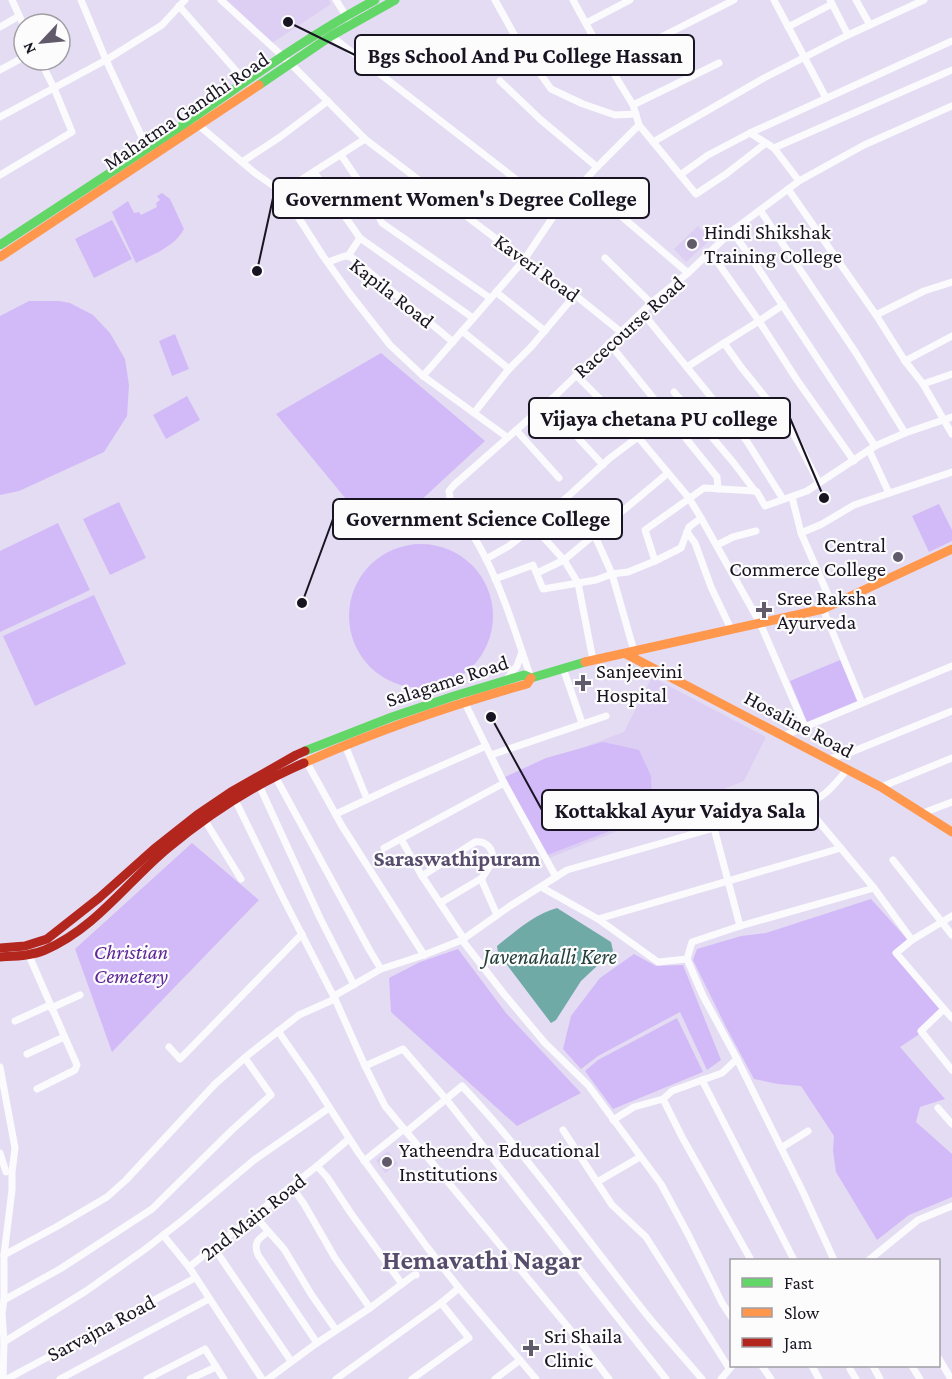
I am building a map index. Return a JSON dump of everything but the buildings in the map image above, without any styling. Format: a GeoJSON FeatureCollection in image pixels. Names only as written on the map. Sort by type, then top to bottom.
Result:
{"type":"FeatureCollection","features":[{"type":"Feature","properties":{"kind":"main road","name":"Mahatma Gandhi Road"},"geometry":{"type":"LineString","coordinates":[[0,244],[150,151],[198,126],[331,36],[375,0]]}},
{"type":"Feature","properties":{"kind":"main road","name":"Mahatma Gandhi Road"},"geometry":{"type":"LineString","coordinates":[[0,257],[150,151],[192,117],[306,40],[395,0]]}},
{"type":"Feature","properties":{"kind":"main road"},"geometry":{"type":"LineString","coordinates":[[30,225],[35,234]]}},
{"type":"Feature","properties":{"kind":"main road","name":"Salagame Road"},"geometry":{"type":"LineString","coordinates":[[0,948],[26,950],[47,939],[197,814],[264,772],[305,751],[392,717],[463,698],[524,675],[531,678],[593,660],[823,609],[952,549]]}},
{"type":"Feature","properties":{"kind":"main road","name":"Hosaline Road"},"geometry":{"type":"LineString","coordinates":[[630,652],[881,787],[952,832]]}},
{"type":"Feature","properties":{"kind":"main road"},"geometry":{"type":"LineString","coordinates":[[0,957],[26,950],[43,950],[62,942],[157,857],[204,819],[275,776],[345,745],[463,698],[480,697],[527,684],[531,678]]}},
{"type":"Feature","properties":{"kind":"street"},"geometry":{"type":"LineString","coordinates":[[93,0],[82,2],[106,60],[150,151]]}},
{"type":"Feature","properties":{"kind":"street"},"geometry":{"type":"LineString","coordinates":[[0,117],[106,60],[162,25],[185,0]]}},
{"type":"Feature","properties":{"kind":"street","name":"Kaveri Road"},"geometry":{"type":"LineString","coordinates":[[221,0],[283,56],[365,139],[524,260],[575,295],[621,332]]}},
{"type":"Feature","properties":{"kind":"street"},"geometry":{"type":"LineString","coordinates":[[336,0],[348,20]]}},
{"type":"Feature","properties":{"kind":"street"},"geometry":{"type":"LineString","coordinates":[[495,0],[520,45],[551,89],[583,104],[615,115],[636,114]]}},
{"type":"Feature","properties":{"kind":"street"},"geometry":{"type":"LineString","coordinates":[[573,0],[633,105],[639,125],[696,194],[766,143]]}},
{"type":"Feature","properties":{"kind":"street"},"geometry":{"type":"LineString","coordinates":[[586,23],[630,0]]}},
{"type":"Feature","properties":{"kind":"street"},"geometry":{"type":"LineString","coordinates":[[608,64],[723,3],[734,0]]}},
{"type":"Feature","properties":{"kind":"street"},"geometry":{"type":"LineString","coordinates":[[774,0],[826,98]]}},
{"type":"Feature","properties":{"kind":"street"},"geometry":{"type":"LineString","coordinates":[[856,0],[870,26]]}},
{"type":"Feature","properties":{"kind":"street"},"geometry":{"type":"LineString","coordinates":[[653,142],[764,78],[848,35],[924,0]]}},
{"type":"Feature","properties":{"kind":"street"},"geometry":{"type":"LineString","coordinates":[[788,27],[831,2],[848,35]]}},
{"type":"Feature","properties":{"kind":"street"},"geometry":{"type":"LineString","coordinates":[[179,6],[245,81]]}},
{"type":"Feature","properties":{"kind":"street"},"geometry":{"type":"LineString","coordinates":[[331,36],[557,211]]}},
{"type":"Feature","properties":{"kind":"street"},"geometry":{"type":"LineString","coordinates":[[680,175],[708,155],[750,133],[952,41]]}},
{"type":"Feature","properties":{"kind":"street"},"geometry":{"type":"LineString","coordinates":[[633,105],[719,63]]}},
{"type":"Feature","properties":{"kind":"street"},"geometry":{"type":"LineString","coordinates":[[774,148],[952,70]]}},
{"type":"Feature","properties":{"kind":"street"},"geometry":{"type":"LineString","coordinates":[[0,175],[72,132],[46,72]]}},
{"type":"Feature","properties":{"kind":"street"},"geometry":{"type":"LineString","coordinates":[[500,81],[541,120],[597,167]]}},
{"type":"Feature","properties":{"kind":"street"},"geometry":{"type":"LineString","coordinates":[[242,162],[328,101]]}},
{"type":"Feature","properties":{"kind":"street","name":"Racecourse Road"},"geometry":{"type":"LineString","coordinates":[[486,559],[450,498],[449,491],[454,485],[546,403],[651,303],[711,253],[732,231],[799,181],[864,145],[952,106]]}},
{"type":"Feature","properties":{"kind":"street"},"geometry":{"type":"LineString","coordinates":[[192,117],[198,126],[282,192],[350,294],[390,345],[423,376],[507,437]]}},
{"type":"Feature","properties":{"kind":"street"},"geometry":{"type":"LineString","coordinates":[[423,376],[524,260],[557,211],[639,125]]}},
{"type":"Feature","properties":{"kind":"street"},"geometry":{"type":"LineString","coordinates":[[750,133],[774,148],[799,181]]}},
{"type":"Feature","properties":{"kind":"street"},"geometry":{"type":"LineString","coordinates":[[282,192],[365,139]]}},
{"type":"Feature","properties":{"kind":"street"},"geometry":{"type":"LineString","coordinates":[[341,155],[366,192],[382,223],[544,331]]}},
{"type":"Feature","properties":{"kind":"street"},"geometry":{"type":"LineString","coordinates":[[314,172],[360,238],[473,318]]}},
{"type":"Feature","properties":{"kind":"street"},"geometry":{"type":"LineString","coordinates":[[580,185],[614,210],[688,273]]}},
{"type":"Feature","properties":{"kind":"street"},"geometry":{"type":"LineString","coordinates":[[788,189],[923,384],[952,434]]}},
{"type":"Feature","properties":{"kind":"street"},"geometry":{"type":"LineString","coordinates":[[760,210],[856,353],[905,434]]}},
{"type":"Feature","properties":{"kind":"street"},"geometry":{"type":"LineString","coordinates":[[732,231],[783,305],[872,448],[889,493]]}},
{"type":"Feature","properties":{"kind":"street"},"geometry":{"type":"LineString","coordinates":[[348,256],[360,238]]}},
{"type":"Feature","properties":{"kind":"street"},"geometry":{"type":"LineString","coordinates":[[711,253],[854,461]]}},
{"type":"Feature","properties":{"kind":"street","name":"Kapila Road"},"geometry":{"type":"LineString","coordinates":[[328,262],[348,256],[453,342]]}},
{"type":"Feature","properties":{"kind":"street"},"geometry":{"type":"LineString","coordinates":[[605,258],[651,303]]}},
{"type":"Feature","properties":{"kind":"street"},"geometry":{"type":"LineString","coordinates":[[876,315],[924,291],[952,282]]}},
{"type":"Feature","properties":{"kind":"street"},"geometry":{"type":"LineString","coordinates":[[474,414],[509,369],[575,295]]}},
{"type":"Feature","properties":{"kind":"street"},"geometry":{"type":"LineString","coordinates":[[687,368],[783,305]]}},
{"type":"Feature","properties":{"kind":"street"},"geometry":{"type":"LineString","coordinates":[[642,312],[746,440],[783,499]]}},
{"type":"Feature","properties":{"kind":"street"},"geometry":{"type":"LineString","coordinates":[[462,331],[509,369]]}},
{"type":"Feature","properties":{"kind":"street"},"geometry":{"type":"LineString","coordinates":[[905,361],[952,336]]}},
{"type":"Feature","properties":{"kind":"street"},"geometry":{"type":"LineString","coordinates":[[609,343],[717,477],[718,489]]}},
{"type":"Feature","properties":{"kind":"street"},"geometry":{"type":"LineString","coordinates":[[724,343],[790,429],[819,483]]}},
{"type":"Feature","properties":{"kind":"street"},"geometry":{"type":"LineString","coordinates":[[923,384],[952,374]]}},
{"type":"Feature","properties":{"kind":"street"},"geometry":{"type":"LineString","coordinates":[[576,375],[638,437],[689,498],[760,622],[805,727]]}},
{"type":"Feature","properties":{"kind":"street"},"geometry":{"type":"LineString","coordinates":[[674,392],[734,462],[765,506],[807,491],[872,448],[952,417]]}},
{"type":"Feature","properties":{"kind":"street"},"geometry":{"type":"LineString","coordinates":[[546,403],[603,465]]}},
{"type":"Feature","properties":{"kind":"street"},"geometry":{"type":"LineString","coordinates":[[516,430],[559,478]]}},
{"type":"Feature","properties":{"kind":"street"},"geometry":{"type":"LineString","coordinates":[[531,678],[506,606],[486,559],[509,546],[534,526],[638,437]]}},
{"type":"Feature","properties":{"kind":"street"},"geometry":{"type":"LineString","coordinates":[[801,534],[854,505],[952,472]]}},
{"type":"Feature","properties":{"kind":"street"},"geometry":{"type":"LineString","coordinates":[[537,573],[564,560],[668,473]]}},
{"type":"Feature","properties":{"kind":"street"},"geometry":{"type":"LineString","coordinates":[[655,561],[645,530],[689,498],[704,488],[755,492]]}},
{"type":"Feature","properties":{"kind":"street"},"geometry":{"type":"LineString","coordinates":[[792,496],[801,534],[832,604]]}},
{"type":"Feature","properties":{"kind":"street"},"geometry":{"type":"LineString","coordinates":[[495,579],[533,565],[543,589],[628,572],[679,550],[689,527],[701,518]]}},
{"type":"Feature","properties":{"kind":"street"},"geometry":{"type":"LineString","coordinates":[[534,526],[564,560],[578,583],[593,660]]}},
{"type":"Feature","properties":{"kind":"street"},"geometry":{"type":"LineString","coordinates":[[717,545],[733,537],[756,531]]}},
{"type":"Feature","properties":{"kind":"street"},"geometry":{"type":"LineString","coordinates":[[687,532],[695,543],[711,587],[731,629]]}},
{"type":"Feature","properties":{"kind":"street"},"geometry":{"type":"LineString","coordinates":[[594,534],[612,574],[630,652]]}},
{"type":"Feature","properties":{"kind":"street"},"geometry":{"type":"LineString","coordinates":[[823,609],[862,703]]}},
{"type":"Feature","properties":{"kind":"street"},"geometry":{"type":"LineString","coordinates":[[505,681],[517,666],[522,652]]}},
{"type":"Feature","properties":{"kind":"street"},"geometry":{"type":"LineString","coordinates":[[783,736],[952,666]]}},
{"type":"Feature","properties":{"kind":"street"},"geometry":{"type":"LineString","coordinates":[[563,668],[582,723]]}},
{"type":"Feature","properties":{"kind":"street"},"geometry":{"type":"LineString","coordinates":[[463,698],[504,783],[556,877]]}},
{"type":"Feature","properties":{"kind":"street"},"geometry":{"type":"LineString","coordinates":[[829,759],[952,711]]}},
{"type":"Feature","properties":{"kind":"street"},"geometry":{"type":"LineString","coordinates":[[491,755],[606,716]]}},
{"type":"Feature","properties":{"kind":"street"},"geometry":{"type":"LineString","coordinates":[[345,745],[367,799]]}},
{"type":"Feature","properties":{"kind":"street"},"geometry":{"type":"LineString","coordinates":[[336,814],[486,746]]}},
{"type":"Feature","properties":{"kind":"street"},"geometry":{"type":"LineString","coordinates":[[881,787],[952,758]]}},
{"type":"Feature","properties":{"kind":"street"},"geometry":{"type":"LineString","coordinates":[[306,762],[424,955]]}},
{"type":"Feature","properties":{"kind":"street"},"geometry":{"type":"LineString","coordinates":[[3,1253],[56,1227],[106,1197],[126,1180],[215,1084],[299,1015],[335,997],[381,969],[463,940],[567,870],[817,801],[847,770]]}},
{"type":"Feature","properties":{"kind":"street"},"geometry":{"type":"LineString","coordinates":[[275,776],[381,969]]}},
{"type":"Feature","properties":{"kind":"street"},"geometry":{"type":"LineString","coordinates":[[384,848],[504,783]]}},
{"type":"Feature","properties":{"kind":"street"},"geometry":{"type":"LineString","coordinates":[[259,785],[320,918],[354,985]]}},
{"type":"Feature","properties":{"kind":"street"},"geometry":{"type":"LineString","coordinates":[[235,801],[335,997],[385,1106],[609,1379]]}},
{"type":"Feature","properties":{"kind":"street"},"geometry":{"type":"LineString","coordinates":[[923,813],[952,802]]}},
{"type":"Feature","properties":{"kind":"street"},"geometry":{"type":"LineString","coordinates":[[804,804],[874,888],[912,940]]}},
{"type":"Feature","properties":{"kind":"street"},"geometry":{"type":"LineString","coordinates":[[204,819],[241,879]]}},
{"type":"Feature","properties":{"kind":"street"},"geometry":{"type":"LineString","coordinates":[[714,828],[740,926]]}},
{"type":"Feature","properties":{"kind":"street"},"geometry":{"type":"LineString","coordinates":[[400,839],[463,940],[545,1043],[588,1085],[661,1184],[730,1315]]}},
{"type":"Feature","properties":{"kind":"street"},"geometry":{"type":"LineString","coordinates":[[422,876],[479,841],[489,846],[493,858],[482,878],[440,903]]}},
{"type":"Feature","properties":{"kind":"street"},"geometry":{"type":"LineString","coordinates":[[598,919],[841,848]]}},
{"type":"Feature","properties":{"kind":"street"},"geometry":{"type":"LineString","coordinates":[[893,860],[952,935]]}},
{"type":"Feature","properties":{"kind":"street"},"geometry":{"type":"LineString","coordinates":[[482,878],[497,915]]}},
{"type":"Feature","properties":{"kind":"street"},"geometry":{"type":"LineString","coordinates":[[541,887],[598,919],[658,962],[687,959]]}},
{"type":"Feature","properties":{"kind":"street"},"geometry":{"type":"LineString","coordinates":[[834,1259],[737,1059],[703,996],[687,959],[692,942],[874,888]]}},
{"type":"Feature","properties":{"kind":"street"},"geometry":{"type":"LineString","coordinates":[[952,916],[912,940],[896,953],[952,1018]]}},
{"type":"Feature","properties":{"kind":"street"},"geometry":{"type":"LineString","coordinates":[[169,1047],[180,1059],[302,934]]}},
{"type":"Feature","properties":{"kind":"street"},"geometry":{"type":"LineString","coordinates":[[26,950],[77,1068],[37,1089]]}},
{"type":"Feature","properties":{"kind":"street"},"geometry":{"type":"LineString","coordinates":[[15,1021],[80,995]]}},
{"type":"Feature","properties":{"kind":"street"},"geometry":{"type":"LineString","coordinates":[[944,1009],[921,1031],[952,1070]]}},
{"type":"Feature","properties":{"kind":"street"},"geometry":{"type":"LineString","coordinates":[[278,1031],[364,1161],[459,1288],[536,1379]]}},
{"type":"Feature","properties":{"kind":"street"},"geometry":{"type":"LineString","coordinates":[[27,1054],[64,1037]]}},
{"type":"Feature","properties":{"kind":"street"},"geometry":{"type":"LineString","coordinates":[[365,1066],[403,1049],[446,1099],[666,1379]]}},
{"type":"Feature","properties":{"kind":"street"},"geometry":{"type":"LineString","coordinates":[[4,1300],[60,1269],[152,1209],[271,1095],[245,1058]]}},
{"type":"Feature","properties":{"kind":"street"},"geometry":{"type":"LineString","coordinates":[[613,1120],[634,1107],[663,1099],[672,1091],[722,1073],[737,1059]]}},
{"type":"Feature","properties":{"kind":"street"},"geometry":{"type":"LineString","coordinates":[[0,1067],[15,1148],[6,1173]]}},
{"type":"Feature","properties":{"kind":"street"},"geometry":{"type":"LineString","coordinates":[[702,1080],[793,1259]]}},
{"type":"Feature","properties":{"kind":"street"},"geometry":{"type":"LineString","coordinates":[[364,1161],[462,1086],[493,1119],[652,1320],[702,1379]]}},
{"type":"Feature","properties":{"kind":"street"},"geometry":{"type":"LineString","coordinates":[[663,1099],[750,1259]]}},
{"type":"Feature","properties":{"kind":"street"},"geometry":{"type":"LineString","coordinates":[[4,1342],[86,1291],[163,1235],[254,1160],[329,1108]]}},
{"type":"Feature","properties":{"kind":"street"},"geometry":{"type":"LineString","coordinates":[[938,1108],[952,1124]]}},
{"type":"Feature","properties":{"kind":"street"},"geometry":{"type":"LineString","coordinates":[[563,1130],[612,1205],[646,1237],[730,1365]]}},
{"type":"Feature","properties":{"kind":"street"},"geometry":{"type":"LineString","coordinates":[[781,1148],[808,1131]]}},
{"type":"Feature","properties":{"kind":"street","name":"2nd Main Road"},"geometry":{"type":"LineString","coordinates":[[189,1267],[349,1139]]}},
{"type":"Feature","properties":{"kind":"street"},"geometry":{"type":"LineString","coordinates":[[0,1153],[12,1190],[3,1253],[4,1300],[1,1327],[4,1342],[5,1379]]}},
{"type":"Feature","properties":{"kind":"street"},"geometry":{"type":"LineString","coordinates":[[597,1182],[640,1156]]}},
{"type":"Feature","properties":{"kind":"street"},"geometry":{"type":"LineString","coordinates":[[317,1166],[402,1284]]}},
{"type":"Feature","properties":{"kind":"street"},"geometry":{"type":"LineString","coordinates":[[291,1186],[335,1258],[370,1308]]}},
{"type":"Feature","properties":{"kind":"street"},"geometry":{"type":"LineString","coordinates":[[870,1259],[918,1220],[952,1206]]}},
{"type":"Feature","properties":{"kind":"street"},"geometry":{"type":"LineString","coordinates":[[255,1216],[284,1249],[336,1330]]}},
{"type":"Feature","properties":{"kind":"street"},"geometry":{"type":"LineString","coordinates":[[268,1232],[257,1241],[255,1248],[258,1255],[317,1343]]}},
{"type":"Feature","properties":{"kind":"street"},"geometry":{"type":"LineString","coordinates":[[163,1235],[189,1267],[262,1379]]}},
{"type":"Feature","properties":{"kind":"street"},"geometry":{"type":"LineString","coordinates":[[214,1248],[291,1361]]}},
{"type":"Feature","properties":{"kind":"street"},"geometry":{"type":"LineString","coordinates":[[878,1253],[882,1259]]}},
{"type":"Feature","properties":{"kind":"street"},"geometry":{"type":"LineString","coordinates":[[268,1379],[416,1275]]}},
{"type":"Feature","properties":{"kind":"street","name":"Sarvajna Road"},"geometry":{"type":"LineString","coordinates":[[5,1379],[195,1278]]}},
{"type":"Feature","properties":{"kind":"street"},"geometry":{"type":"LineString","coordinates":[[336,1379],[459,1288]]}},
{"type":"Feature","properties":{"kind":"street"},"geometry":{"type":"LineString","coordinates":[[60,1379],[209,1299]]}},
{"type":"Feature","properties":{"kind":"street"},"geometry":{"type":"LineString","coordinates":[[412,1379],[469,1338],[441,1303]]}},
{"type":"Feature","properties":{"kind":"street"},"geometry":{"type":"LineString","coordinates":[[147,1379],[205,1349],[224,1379]]}},
{"type":"Feature","properties":{"kind":"street"},"geometry":{"type":"LineString","coordinates":[[940,1359],[951,1377]]}},
{"type":"Feature","properties":{"kind":"street"},"geometry":{"type":"LineString","coordinates":[[495,1379],[520,1360]]}},
{"type":"Feature","properties":{"kind":"street"},"geometry":{"type":"LineString","coordinates":[[190,1379],[216,1366]]}},
{"type":"Feature","properties":{"kind":"street"},"geometry":{"type":"LineString","coordinates":[[721,1379],[731,1367]]}},
{"type":"Feature","properties":{"kind":"street"},"geometry":{"type":"LineString","coordinates":[[850,1369],[856,1379]]}},
{"type":"Feature","properties":{"kind":"shaded area"},"geometry":{"type":"Polygon","coordinates":[[[225,0],[329,0],[331,4],[272,43],[225,0]]]}},
{"type":"Feature","properties":{"kind":"shaded area","name":"Hindi Shikshak Training College"},"geometry":{"type":"Polygon","coordinates":[[[698,226],[710,240],[686,262],[674,249],[698,226]]]}},
{"type":"Feature","properties":{"kind":"shaded area"},"geometry":{"type":"Polygon","coordinates":[[[652,677],[766,737],[744,781],[549,858],[505,777],[624,732],[652,677]]]}},
{"type":"Feature","properties":{"kind":"shaded area","name":"Yatheendra Educational Institutions"},"geometry":{"type":"Polygon","coordinates":[[[388,1151],[398,1164],[385,1173],[376,1160],[388,1151]]]}},
{"type":"Feature","properties":{"kind":"green space"},"geometry":{"type":"Polygon","coordinates":[[[162,193],[170,199],[184,229],[175,241],[136,263],[112,212],[128,201],[134,213],[139,212],[141,215],[157,207],[156,203],[160,200],[157,196],[162,193]]]}},
{"type":"Feature","properties":{"kind":"green space"},"geometry":{"type":"Polygon","coordinates":[[[112,220],[132,259],[94,278],[75,239],[112,220]]]}},
{"type":"Feature","properties":{"kind":"green space"},"geometry":{"type":"Polygon","coordinates":[[[29,301],[70,303],[93,315],[110,333],[125,359],[129,385],[127,416],[104,452],[19,491],[0,495],[0,316],[29,301]]]}},
{"type":"Feature","properties":{"kind":"green space"},"geometry":{"type":"Polygon","coordinates":[[[175,334],[189,369],[172,376],[159,341],[175,334]]]}},
{"type":"Feature","properties":{"kind":"green space"},"geometry":{"type":"Polygon","coordinates":[[[381,353],[485,441],[379,539],[276,414],[381,353]]]}},
{"type":"Feature","properties":{"kind":"green space"},"geometry":{"type":"Polygon","coordinates":[[[187,396],[200,420],[166,439],[153,415],[187,396]]]}},
{"type":"Feature","properties":{"kind":"green space"},"geometry":{"type":"Polygon","coordinates":[[[119,502],[146,558],[110,575],[83,519],[119,502]]]}},
{"type":"Feature","properties":{"kind":"green space"},"geometry":{"type":"Polygon","coordinates":[[[939,504],[952,530],[952,541],[929,552],[912,516],[939,504]]]}},
{"type":"Feature","properties":{"kind":"green space"},"geometry":{"type":"Polygon","coordinates":[[[58,523],[90,590],[0,632],[0,551],[58,523]]]}},
{"type":"Feature","properties":{"kind":"green space"},"geometry":{"type":"Polygon","coordinates":[[[421,544],[448,550],[461,556],[472,565],[481,576],[487,589],[493,616],[487,643],[481,656],[472,667],[461,676],[448,682],[421,688],[394,682],[381,676],[370,667],[361,656],[355,643],[349,616],[355,589],[361,576],[370,565],[381,556],[394,550],[421,544]]]}},
{"type":"Feature","properties":{"kind":"green space"},"geometry":{"type":"Polygon","coordinates":[[[94,595],[126,664],[35,706],[3,636],[94,595]]]}},
{"type":"Feature","properties":{"kind":"green space"},"geometry":{"type":"Polygon","coordinates":[[[840,660],[857,701],[807,722],[790,681],[840,660]]]}},
{"type":"Feature","properties":{"kind":"green space"},"geometry":{"type":"Polygon","coordinates":[[[603,742],[639,750],[651,776],[652,803],[641,819],[547,855],[505,777],[546,758],[603,742]]]}},
{"type":"Feature","properties":{"kind":"green space","name":"Christian Cemetery"},"geometry":{"type":"Polygon","coordinates":[[[192,843],[259,900],[112,1052],[75,949],[192,843]]]}},
{"type":"Feature","properties":{"kind":"green space"},"geometry":{"type":"Polygon","coordinates":[[[871,899],[907,939],[896,957],[940,1009],[918,1035],[900,1047],[945,1099],[920,1107],[916,1122],[952,1154],[952,1197],[909,1215],[877,1240],[836,1172],[833,1151],[834,1136],[801,1086],[754,1079],[693,960],[697,949],[741,936],[766,933],[871,899]]]}},
{"type":"Feature","properties":{"kind":"green space"},"geometry":{"type":"Polygon","coordinates":[[[458,949],[506,1013],[581,1093],[517,1126],[391,1012],[389,978],[420,962],[458,949]]]}},
{"type":"Feature","properties":{"kind":"green space"},"geometry":{"type":"Polygon","coordinates":[[[634,954],[656,966],[683,965],[721,1060],[707,1070],[680,1012],[598,1056],[581,1069],[563,1049],[571,1016],[600,978],[634,954]]]}},
{"type":"Feature","properties":{"kind":"green space"},"geometry":{"type":"Polygon","coordinates":[[[677,1018],[703,1072],[613,1109],[585,1071],[598,1060],[677,1018]]]}},
{"type":"Feature","properties":{"kind":"water","name":"Javenahalli Kere"},"geometry":{"type":"Polygon","coordinates":[[[557,908],[611,942],[613,951],[581,981],[556,1020],[551,1023],[498,953],[497,946],[533,919],[557,908]]]}},
{"type":"Feature","properties":{"kind":"traffic: fast"},"geometry":{"type":"LineString","coordinates":[[0,245],[300,45],[375,0]]}},
{"type":"Feature","properties":{"kind":"traffic: fast"},"geometry":{"type":"LineString","coordinates":[[259,85],[331,36],[395,0]]}},
{"type":"Feature","properties":{"kind":"traffic: fast"},"geometry":{"type":"LineString","coordinates":[[305,751],[454,696],[524,675],[531,678],[585,662]]}},
{"type":"Feature","properties":{"kind":"traffic: slow"},"geometry":{"type":"LineString","coordinates":[[0,257],[259,85]]}},
{"type":"Feature","properties":{"kind":"traffic: slow"},"geometry":{"type":"LineString","coordinates":[[585,662],[823,609],[952,549]]}},
{"type":"Feature","properties":{"kind":"traffic: slow"},"geometry":{"type":"LineString","coordinates":[[626,654],[881,787],[952,832]]}},
{"type":"Feature","properties":{"kind":"traffic: slow"},"geometry":{"type":"LineString","coordinates":[[304,763],[414,719],[527,684],[531,678]]}},
{"type":"Feature","properties":{"kind":"traffic: jam"},"geometry":{"type":"LineString","coordinates":[[0,948],[25,946],[47,939],[197,815],[231,792],[305,751]]}},
{"type":"Feature","properties":{"kind":"traffic: jam"},"geometry":{"type":"LineString","coordinates":[[0,957],[34,953],[63,941],[80,930],[153,861],[200,823],[250,790],[304,763]]}},
{"type":"Feature","properties":{"kind":"place","name":"Bgs School And Pu College Hassan"},"geometry":{"type":"Point","coordinates":[288,22]}},
{"type":"Feature","properties":{"kind":"place","name":"Hindi Shikshak Training College"},"geometry":{"type":"Point","coordinates":[692,244]}},
{"type":"Feature","properties":{"kind":"place","name":"Government Women's Degree College"},"geometry":{"type":"Point","coordinates":[257,271]}},
{"type":"Feature","properties":{"kind":"place","name":"Vijaya chetana PU college"},"geometry":{"type":"Point","coordinates":[824,498]}},
{"type":"Feature","properties":{"kind":"place","name":"Central Commerce College"},"geometry":{"type":"Point","coordinates":[898,557]}},
{"type":"Feature","properties":{"kind":"place","name":"Government Science College"},"geometry":{"type":"Point","coordinates":[302,603]}},
{"type":"Feature","properties":{"kind":"place","name":"Sree Raksha Ayurveda"},"geometry":{"type":"Point","coordinates":[764,610]}},
{"type":"Feature","properties":{"kind":"place","name":"Sanjeevini Hospital"},"geometry":{"type":"Point","coordinates":[583,683]}},
{"type":"Feature","properties":{"kind":"place","name":"Kottakkal Ayur Vaidya Sala"},"geometry":{"type":"Point","coordinates":[491,717]}},
{"type":"Feature","properties":{"kind":"place","name":"Yatheendra Educational Institutions"},"geometry":{"type":"Point","coordinates":[387,1162]}},
{"type":"Feature","properties":{"kind":"place","name":"Sri Shaila Clinic"},"geometry":{"type":"Point","coordinates":[531,1348]}},
{"type":"Feature","properties":{"kind":"district","name":"Saraswathipuram"},"geometry":{"type":"Point","coordinates":[457,858]}},
{"type":"Feature","properties":{"kind":"district","name":"Hemavathi Nagar"},"geometry":{"type":"Point","coordinates":[482,1260]}}]}
